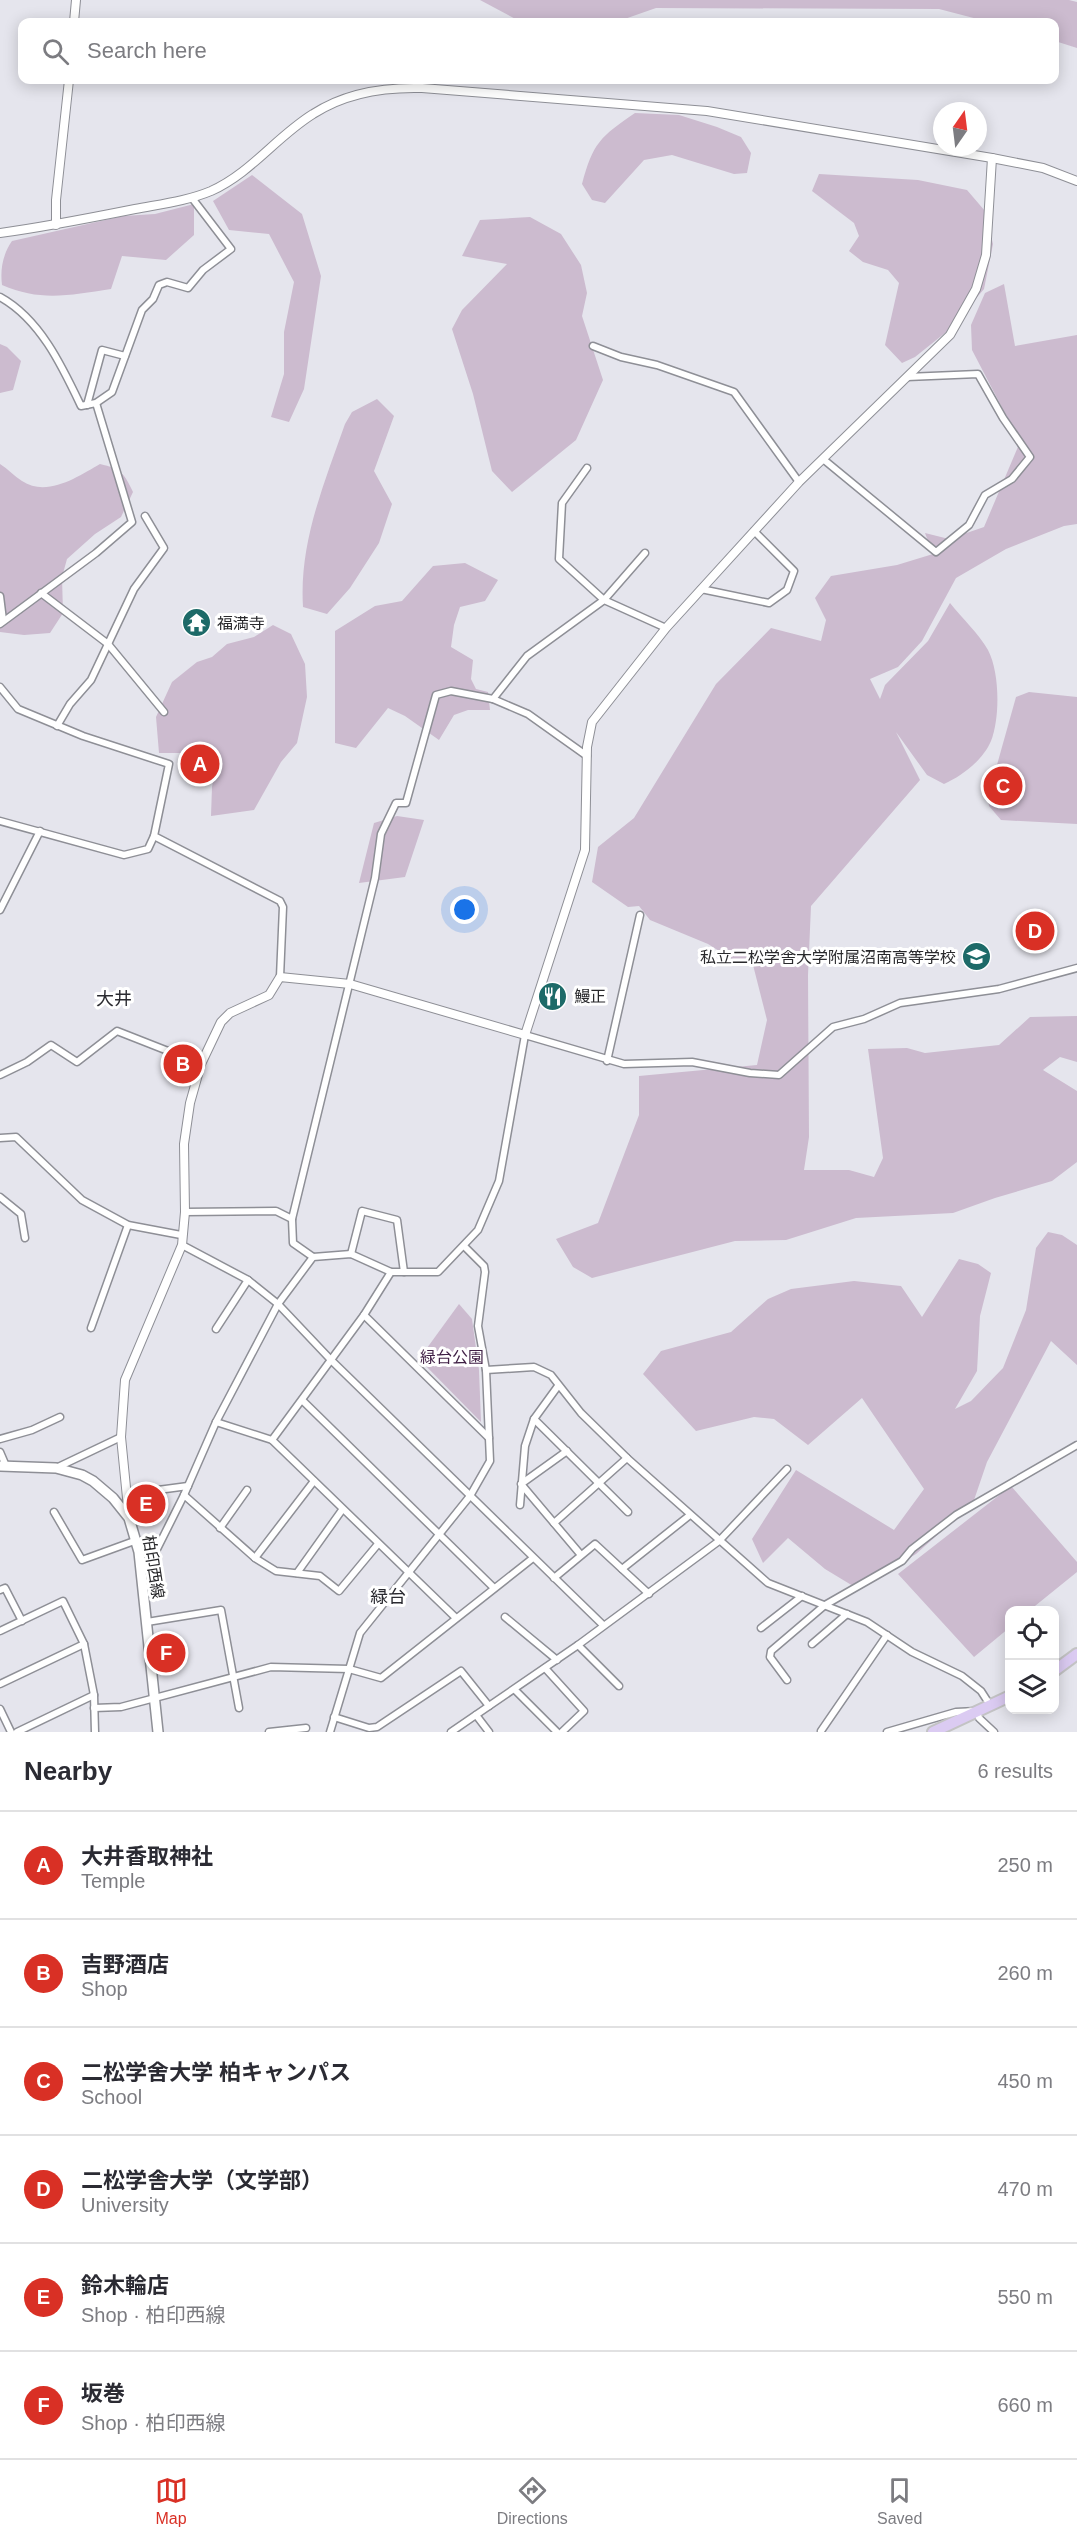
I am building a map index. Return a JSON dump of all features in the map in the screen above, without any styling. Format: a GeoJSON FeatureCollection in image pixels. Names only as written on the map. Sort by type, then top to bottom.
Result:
{"type":"FeatureCollection","features":[{"type":"Feature","properties":{"kind":"main road","name":"柏印西線"},"geometry":{"type":"LineString","coordinates":[[3,1466],[56,1468],[82,1475],[113,1498],[129,1518],[137,1540],[141,1569],[158,1732]]}},
{"type":"Feature","properties":{"kind":"main road"},"geometry":{"type":"LineString","coordinates":[[1059,1667],[1077,1654]]}},
{"type":"Feature","properties":{"kind":"main road"},"geometry":{"type":"LineString","coordinates":[[933,1732],[1005,1698]]}},
{"type":"Feature","properties":{"kind":"street"},"geometry":{"type":"LineString","coordinates":[[74,18],[76,0]]}},
{"type":"Feature","properties":{"kind":"street"},"geometry":{"type":"LineString","coordinates":[[56,225],[56,200],[69,84]]}},
{"type":"Feature","properties":{"kind":"street"},"geometry":{"type":"LineString","coordinates":[[0,233],[56,225],[192,198],[238,175],[313,114],[356,95],[388,88],[422,88],[707,111],[992,158],[1043,168],[1077,181]]}},
{"type":"Feature","properties":{"kind":"street"},"geometry":{"type":"LineString","coordinates":[[587,756],[528,714],[493,699],[451,691],[436,695],[406,803],[396,803],[381,834],[375,878],[292,1219],[293,1243],[313,1257],[351,1254],[392,1272],[438,1272],[478,1230],[499,1180],[525,1035],[585,850],[587,756],[592,722],[666,628],[799,482],[950,335],[976,289],[986,255],[992,158]]}},
{"type":"Feature","properties":{"kind":"street"},"geometry":{"type":"LineString","coordinates":[[0,297],[13,304],[29,320],[60,361],[81,406],[96,403],[112,392],[142,310],[153,299],[159,285],[167,282],[188,288],[203,270],[231,249],[192,198]]}},
{"type":"Feature","properties":{"kind":"street"},"geometry":{"type":"LineString","coordinates":[[593,346],[734,392],[799,482]]}},
{"type":"Feature","properties":{"kind":"street"},"geometry":{"type":"LineString","coordinates":[[87,405],[102,350],[125,356]]}},
{"type":"Feature","properties":{"kind":"street"},"geometry":{"type":"LineString","coordinates":[[823,459],[936,552],[969,525],[985,495],[1012,479],[1030,457],[1003,418],[978,374],[907,377]]}},
{"type":"Feature","properties":{"kind":"street"},"geometry":{"type":"LineString","coordinates":[[1,622],[96,553],[132,522],[96,403]]}},
{"type":"Feature","properties":{"kind":"street"},"geometry":{"type":"LineString","coordinates":[[586,468],[562,503],[559,559],[604,600],[666,628]]}},
{"type":"Feature","properties":{"kind":"street"},"geometry":{"type":"LineString","coordinates":[[57,726],[70,704],[91,680],[134,589],[164,548],[145,516]]}},
{"type":"Feature","properties":{"kind":"street"},"geometry":{"type":"LineString","coordinates":[[701,589],[769,603],[787,590],[794,571],[754,531]]}},
{"type":"Feature","properties":{"kind":"street"},"geometry":{"type":"LineString","coordinates":[[493,699],[527,656],[604,600],[645,553]]}},
{"type":"Feature","properties":{"kind":"street"},"geometry":{"type":"LineString","coordinates":[[41,593],[108,644],[164,712]]}},
{"type":"Feature","properties":{"kind":"street"},"geometry":{"type":"LineString","coordinates":[[0,596],[1,622]]}},
{"type":"Feature","properties":{"kind":"street"},"geometry":{"type":"LineString","coordinates":[[0,687],[18,709],[57,726],[169,764],[154,836],[148,849],[124,855],[0,821]]}},
{"type":"Feature","properties":{"kind":"street"},"geometry":{"type":"LineString","coordinates":[[0,910],[40,831]]}},
{"type":"Feature","properties":{"kind":"street"},"geometry":{"type":"LineString","coordinates":[[129,1518],[122,1437],[125,1380],[182,1245],[184,1144],[190,1103],[201,1064],[221,1022],[230,1013],[268,995],[280,977],[283,907],[280,901],[154,836]]}},
{"type":"Feature","properties":{"kind":"street"},"geometry":{"type":"LineString","coordinates":[[607,1061],[640,915]]}},
{"type":"Feature","properties":{"kind":"street"},"geometry":{"type":"LineString","coordinates":[[280,977],[350,984],[607,1061],[624,1064],[692,1062],[750,1073],[779,1075],[833,1027],[864,1019],[900,1003],[999,989],[1077,968]]}},
{"type":"Feature","properties":{"kind":"street"},"geometry":{"type":"LineString","coordinates":[[0,1075],[27,1062],[51,1045],[77,1062],[117,1031],[201,1064]]}},
{"type":"Feature","properties":{"kind":"street"},"geometry":{"type":"LineString","coordinates":[[0,1138],[16,1137],[82,1200],[128,1225],[181,1236]]}},
{"type":"Feature","properties":{"kind":"street"},"geometry":{"type":"LineString","coordinates":[[0,1197],[21,1214],[25,1238]]}},
{"type":"Feature","properties":{"kind":"street"},"geometry":{"type":"LineString","coordinates":[[184,1212],[276,1211],[292,1219]]}},
{"type":"Feature","properties":{"kind":"street"},"geometry":{"type":"LineString","coordinates":[[351,1254],[362,1211],[397,1220],[404,1272]]}},
{"type":"Feature","properties":{"kind":"street"},"geometry":{"type":"LineString","coordinates":[[91,1328],[128,1225]]}},
{"type":"Feature","properties":{"kind":"street"},"geometry":{"type":"LineString","coordinates":[[182,1245],[248,1280],[278,1304],[331,1360],[603,1625]]}},
{"type":"Feature","properties":{"kind":"street"},"geometry":{"type":"LineString","coordinates":[[330,1732],[360,1633],[470,1496],[490,1461],[486,1370],[478,1326],[485,1272],[484,1266],[464,1246]]}},
{"type":"Feature","properties":{"kind":"street"},"geometry":{"type":"LineString","coordinates":[[141,1569],[151,1561],[184,1495],[216,1422],[278,1304],[313,1257]]}},
{"type":"Feature","properties":{"kind":"street"},"geometry":{"type":"LineString","coordinates":[[272,1440],[364,1315],[392,1272]]}},
{"type":"Feature","properties":{"kind":"street"},"geometry":{"type":"LineString","coordinates":[[216,1329],[248,1280]]}},
{"type":"Feature","properties":{"kind":"street"},"geometry":{"type":"LineString","coordinates":[[364,1315],[490,1438]]}},
{"type":"Feature","properties":{"kind":"street"},"geometry":{"type":"LineString","coordinates":[[486,1370],[534,1366],[551,1375],[581,1413],[627,1458],[768,1583],[867,1622],[912,1652],[962,1676],[981,1691],[990,1705]]}},
{"type":"Feature","properties":{"kind":"street"},"geometry":{"type":"LineString","coordinates":[[520,1505],[525,1446],[534,1419],[558,1386]]}},
{"type":"Feature","properties":{"kind":"street"},"geometry":{"type":"LineString","coordinates":[[302,1400],[494,1588]]}},
{"type":"Feature","properties":{"kind":"street"},"geometry":{"type":"LineString","coordinates":[[0,1439],[32,1430],[60,1417]]}},
{"type":"Feature","properties":{"kind":"street"},"geometry":{"type":"LineString","coordinates":[[534,1419],[628,1512]]}},
{"type":"Feature","properties":{"kind":"street"},"geometry":{"type":"LineString","coordinates":[[216,1422],[272,1440],[456,1618]]}},
{"type":"Feature","properties":{"kind":"street"},"geometry":{"type":"LineString","coordinates":[[56,1468],[122,1437]]}},
{"type":"Feature","properties":{"kind":"street"},"geometry":{"type":"LineString","coordinates":[[787,1680],[770,1657],[771,1651],[825,1605],[902,1561],[912,1549],[956,1515],[1077,1445]]}},
{"type":"Feature","properties":{"kind":"street"},"geometry":{"type":"LineString","coordinates":[[521,1484],[567,1451]]}},
{"type":"Feature","properties":{"kind":"street"},"geometry":{"type":"LineString","coordinates":[[0,1452],[3,1466]]}},
{"type":"Feature","properties":{"kind":"street"},"geometry":{"type":"LineString","coordinates":[[554,1523],[627,1458]]}},
{"type":"Feature","properties":{"kind":"street"},"geometry":{"type":"LineString","coordinates":[[451,1732],[515,1690],[719,1541],[787,1469]]}},
{"type":"Feature","properties":{"kind":"street"},"geometry":{"type":"LineString","coordinates":[[255,1558],[314,1481]]}},
{"type":"Feature","properties":{"kind":"street"},"geometry":{"type":"LineString","coordinates":[[521,1484],[581,1555]]}},
{"type":"Feature","properties":{"kind":"street"},"geometry":{"type":"LineString","coordinates":[[128,1494],[188,1486]]}},
{"type":"Feature","properties":{"kind":"street"},"geometry":{"type":"LineString","coordinates":[[220,1528],[247,1490]]}},
{"type":"Feature","properties":{"kind":"street"},"geometry":{"type":"LineString","coordinates":[[184,1495],[255,1558],[276,1571],[320,1576],[339,1591],[378,1544]]}},
{"type":"Feature","properties":{"kind":"street"},"geometry":{"type":"LineString","coordinates":[[297,1573],[342,1510]]}},
{"type":"Feature","properties":{"kind":"street"},"geometry":{"type":"LineString","coordinates":[[54,1512],[82,1560],[137,1540]]}},
{"type":"Feature","properties":{"kind":"street"},"geometry":{"type":"LineString","coordinates":[[622,1569],[690,1515]]}},
{"type":"Feature","properties":{"kind":"street"},"geometry":{"type":"LineString","coordinates":[[554,1578],[595,1544],[649,1594]]}},
{"type":"Feature","properties":{"kind":"street"},"geometry":{"type":"LineString","coordinates":[[94,1708],[122,1707],[271,1667],[349,1670],[381,1678],[533,1558]]}},
{"type":"Feature","properties":{"kind":"street"},"geometry":{"type":"LineString","coordinates":[[0,1590],[5,1588],[22,1621]]}},
{"type":"Feature","properties":{"kind":"street"},"geometry":{"type":"LineString","coordinates":[[761,1628],[802,1596]]}},
{"type":"Feature","properties":{"kind":"street"},"geometry":{"type":"LineString","coordinates":[[0,1631],[63,1601],[84,1644],[94,1695],[95,1732]]}},
{"type":"Feature","properties":{"kind":"street"},"geometry":{"type":"LineString","coordinates":[[147,1622],[221,1610],[239,1708]]}},
{"type":"Feature","properties":{"kind":"street"},"geometry":{"type":"LineString","coordinates":[[812,1644],[847,1614]]}},
{"type":"Feature","properties":{"kind":"street"},"geometry":{"type":"LineString","coordinates":[[506,1617],[557,1660]]}},
{"type":"Feature","properties":{"kind":"street"},"geometry":{"type":"LineString","coordinates":[[821,1731],[887,1635]]}},
{"type":"Feature","properties":{"kind":"street"},"geometry":{"type":"LineString","coordinates":[[0,1684],[84,1644]]}},
{"type":"Feature","properties":{"kind":"street"},"geometry":{"type":"LineString","coordinates":[[578,1645],[619,1686]]}},
{"type":"Feature","properties":{"kind":"street"},"geometry":{"type":"LineString","coordinates":[[545,1668],[584,1711],[562,1732]]}},
{"type":"Feature","properties":{"kind":"street"},"geometry":{"type":"LineString","coordinates":[[334,1717],[369,1728],[377,1727],[461,1671],[489,1706]]}},
{"type":"Feature","properties":{"kind":"street"},"geometry":{"type":"LineString","coordinates":[[515,1690],[557,1732]]}},
{"type":"Feature","properties":{"kind":"street"},"geometry":{"type":"LineString","coordinates":[[17,1732],[94,1695]]}},
{"type":"Feature","properties":{"kind":"street"},"geometry":{"type":"LineString","coordinates":[[0,1708],[11,1732]]}},
{"type":"Feature","properties":{"kind":"street"},"geometry":{"type":"LineString","coordinates":[[887,1732],[956,1712],[977,1711],[979,1718],[994,1732]]}},
{"type":"Feature","properties":{"kind":"street"},"geometry":{"type":"LineString","coordinates":[[476,1715],[489,1732]]}},
{"type":"Feature","properties":{"kind":"street"},"geometry":{"type":"LineString","coordinates":[[269,1732],[306,1728]]}},
{"type":"Feature","properties":{"kind":"green space"},"geometry":{"type":"Polygon","coordinates":[[[480,0],[1069,0],[1077,2],[1077,48],[1059,42],[1059,18],[974,18],[939,9],[656,8],[627,18],[514,18],[480,0]]]}},
{"type":"Feature","properties":{"kind":"green space"},"geometry":{"type":"Polygon","coordinates":[[[635,113],[679,115],[741,137],[751,153],[747,173],[734,174],[672,155],[644,160],[605,203],[592,200],[582,184],[594,150],[606,135],[635,113]]]}},
{"type":"Feature","properties":{"kind":"green space"},"geometry":{"type":"Polygon","coordinates":[[[819,174],[918,180],[967,190],[985,211],[993,244],[984,289],[950,329],[915,357],[902,363],[885,345],[899,283],[888,270],[863,262],[849,251],[859,236],[854,223],[812,191],[819,174]]]}},
{"type":"Feature","properties":{"kind":"green space"},"geometry":{"type":"Polygon","coordinates":[[[252,175],[302,214],[321,276],[304,389],[289,422],[271,417],[284,374],[284,332],[294,282],[269,234],[229,230],[213,201],[252,175]]]}},
{"type":"Feature","properties":{"kind":"green space"},"geometry":{"type":"Polygon","coordinates":[[[194,204],[194,235],[166,260],[122,256],[111,289],[56,296],[30,294],[2,285],[3,262],[12,241],[123,216],[155,214],[194,204]]]}},
{"type":"Feature","properties":{"kind":"green space"},"geometry":{"type":"Polygon","coordinates":[[[530,217],[561,234],[581,265],[587,293],[582,316],[603,380],[576,440],[512,492],[492,471],[473,394],[452,329],[462,310],[507,264],[462,256],[480,220],[530,217]]]}},
{"type":"Feature","properties":{"kind":"green space"},"geometry":{"type":"Polygon","coordinates":[[[1004,284],[1015,346],[1077,335],[1077,524],[1064,526],[1006,549],[956,578],[922,641],[898,667],[870,679],[880,699],[885,685],[928,641],[950,603],[980,638],[992,660],[997,683],[996,720],[991,741],[983,755],[965,772],[944,784],[927,775],[896,732],[920,780],[811,906],[808,975],[809,1137],[804,1170],[849,1170],[874,1177],[883,1158],[868,1049],[907,1048],[925,1053],[999,1045],[1030,1017],[1077,1016],[1077,1062],[1060,1057],[1043,1070],[1077,1091],[1077,1162],[1052,1181],[953,1213],[856,1218],[786,1240],[735,1241],[592,1278],[573,1267],[556,1239],[598,1223],[639,1115],[639,1076],[757,1065],[767,1020],[752,961],[735,961],[708,944],[650,920],[639,906],[628,907],[592,882],[598,847],[634,818],[716,684],[771,628],[821,641],[826,620],[815,598],[831,576],[897,565],[933,554],[925,533],[949,539],[984,527],[1020,442],[972,350],[971,325],[985,293],[1004,284]]]}},
{"type":"Feature","properties":{"kind":"green space"},"geometry":{"type":"Polygon","coordinates":[[[0,344],[7,347],[21,361],[13,390],[0,393],[0,344]]]}},
{"type":"Feature","properties":{"kind":"green space"},"geometry":{"type":"Polygon","coordinates":[[[377,399],[394,416],[374,471],[392,504],[379,543],[350,588],[327,614],[303,607],[305,559],[309,536],[345,424],[352,412],[377,399]]]}},
{"type":"Feature","properties":{"kind":"green space"},"geometry":{"type":"Polygon","coordinates":[[[0,464],[22,481],[32,486],[42,487],[63,483],[100,464],[121,473],[133,492],[121,517],[95,534],[67,559],[62,577],[63,613],[50,633],[24,635],[0,632],[0,464]]]}},
{"type":"Feature","properties":{"kind":"green space"},"geometry":{"type":"Polygon","coordinates":[[[465,563],[498,580],[485,601],[460,607],[454,625],[451,647],[473,660],[471,679],[476,689],[488,692],[490,710],[468,710],[454,715],[439,740],[405,716],[388,708],[356,748],[335,743],[335,631],[375,606],[402,601],[433,566],[465,563]]]}},
{"type":"Feature","properties":{"kind":"green space"},"geometry":{"type":"Polygon","coordinates":[[[273,625],[291,634],[305,664],[307,697],[297,743],[281,762],[254,810],[211,816],[212,787],[218,753],[159,753],[156,717],[172,682],[197,662],[212,657],[227,644],[254,637],[273,625]]]}},
{"type":"Feature","properties":{"kind":"green space"},"geometry":{"type":"Polygon","coordinates":[[[1029,692],[1077,697],[1077,824],[1001,820],[989,806],[988,797],[1016,697],[1029,692]]]}},
{"type":"Feature","properties":{"kind":"green space"},"geometry":{"type":"Polygon","coordinates":[[[397,816],[424,820],[405,877],[359,883],[374,823],[397,816]]]}},
{"type":"Feature","properties":{"kind":"green space"},"geometry":{"type":"Polygon","coordinates":[[[1048,1232],[1062,1235],[1077,1245],[1077,1365],[1051,1341],[987,1462],[973,1503],[916,1554],[858,1589],[825,1569],[788,1538],[763,1563],[752,1539],[796,1470],[894,1530],[924,1489],[862,1398],[808,1445],[774,1419],[754,1417],[696,1431],[643,1374],[661,1351],[731,1332],[768,1299],[791,1289],[854,1281],[901,1286],[922,1317],[959,1259],[978,1264],[991,1273],[980,1316],[977,1371],[955,1409],[971,1401],[1003,1368],[1026,1310],[1036,1248],[1048,1232]]]}},
{"type":"Feature","properties":{"kind":"green space","name":"緑台公園"},"geometry":{"type":"Polygon","coordinates":[[[459,1304],[472,1319],[479,1370],[481,1422],[419,1359],[459,1304]]]}},
{"type":"Feature","properties":{"kind":"green space"},"geometry":{"type":"Polygon","coordinates":[[[1011,1486],[1077,1562],[1077,1572],[1035,1606],[1005,1606],[1005,1631],[974,1657],[898,1574],[1011,1486]]]}},
{"type":"Feature","properties":{"kind":"place","name":"福満寺"},"geometry":{"type":"Point","coordinates":[196,623]}},
{"type":"Feature","properties":{"kind":"place","name":"大井香取神社"},"geometry":{"type":"Point","coordinates":[200,764]}},
{"type":"Feature","properties":{"kind":"place","name":"二松学舍大学 柏キャンパス"},"geometry":{"type":"Point","coordinates":[1003,786]}},
{"type":"Feature","properties":{"kind":"place","name":"二松学舎大学（文学部）"},"geometry":{"type":"Point","coordinates":[1035,931]}},
{"type":"Feature","properties":{"kind":"place","name":"私立二松学舎大学附属沼南高等学校"},"geometry":{"type":"Point","coordinates":[977,957]}},
{"type":"Feature","properties":{"kind":"place","name":"鰻正"},"geometry":{"type":"Point","coordinates":[553,996]}},
{"type":"Feature","properties":{"kind":"place","name":"吉野酒店"},"geometry":{"type":"Point","coordinates":[183,1064]}},
{"type":"Feature","properties":{"kind":"place","name":"鈴木輪店"},"geometry":{"type":"Point","coordinates":[146,1504]}},
{"type":"Feature","properties":{"kind":"place","name":"坂巻"},"geometry":{"type":"Point","coordinates":[166,1653]}},
{"type":"Feature","properties":{"kind":"district","name":"大井"},"geometry":{"type":"Point","coordinates":[114,999]}},
{"type":"Feature","properties":{"kind":"district","name":"緑台"},"geometry":{"type":"Point","coordinates":[388,1597]}}]}
